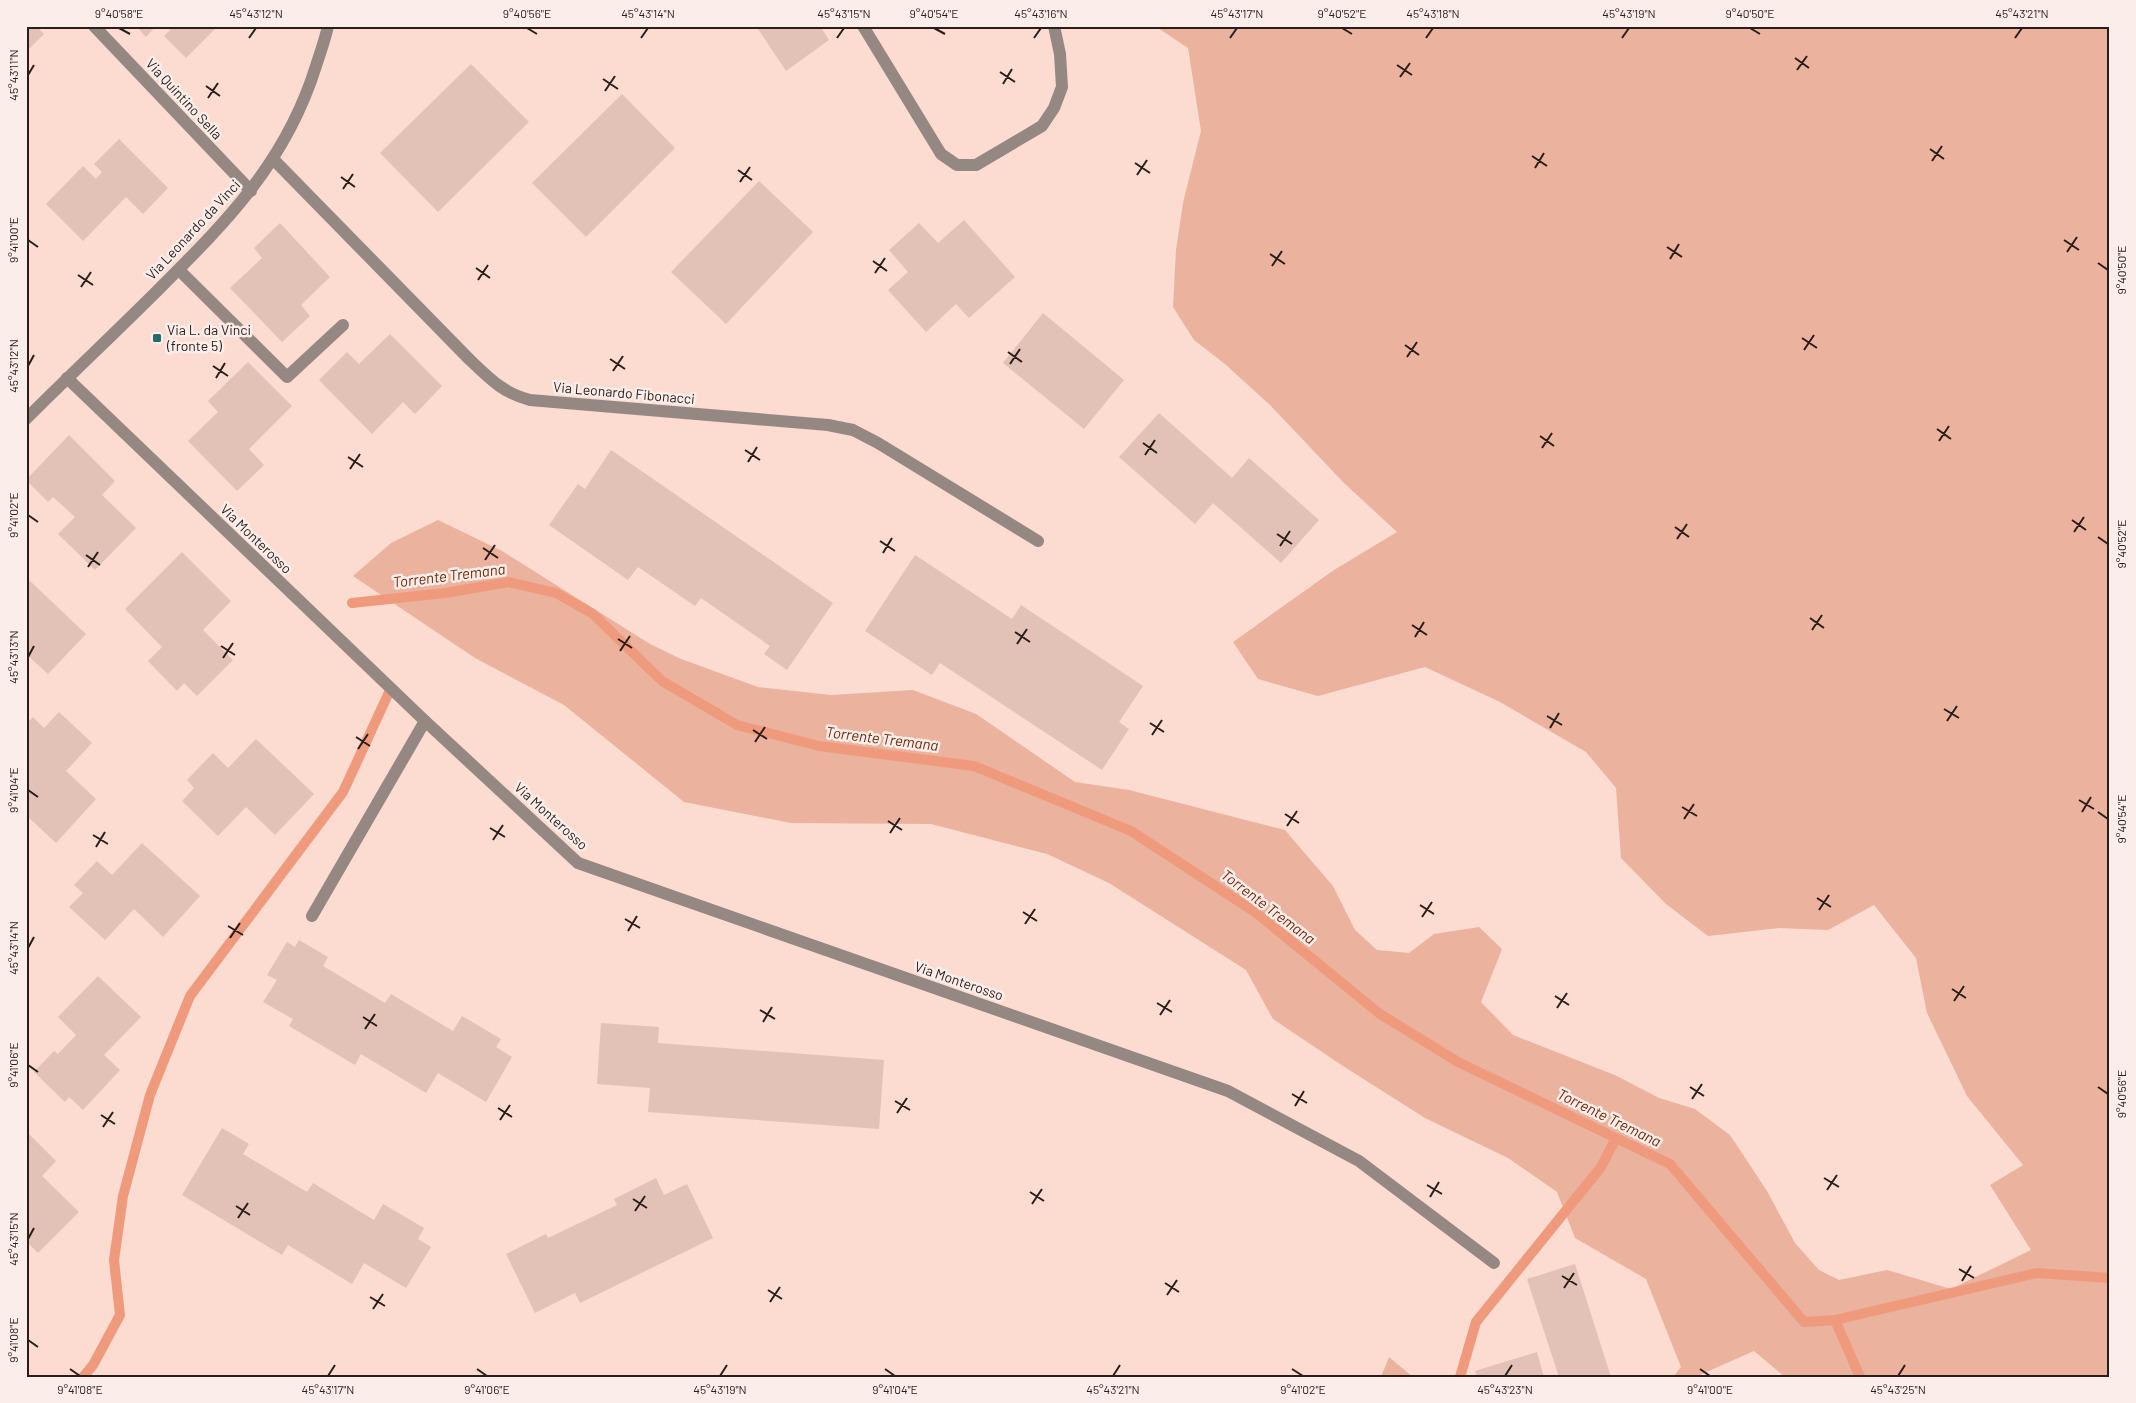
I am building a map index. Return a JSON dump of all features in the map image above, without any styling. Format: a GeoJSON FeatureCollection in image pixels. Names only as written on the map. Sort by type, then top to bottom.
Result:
{"type":"FeatureCollection","features":[{"type":"Feature","properties":{"kind":"street","name":"Via Quintino Sella"},"geometry":{"type":"LineString","coordinates":[[94,26],[251,191]]}},
{"type":"Feature","properties":{"kind":"street","name":"Via Leonardo da Vinci"},"geometry":{"type":"LineString","coordinates":[[26,419],[179,270],[251,191],[274,160],[294,124],[310,85],[328,26]]}},
{"type":"Feature","properties":{"kind":"street"},"geometry":{"type":"LineString","coordinates":[[863,26],[941,154],[957,165],[976,165],[1042,126],[1054,108],[1062,87],[1060,54],[1054,26]]}},
{"type":"Feature","properties":{"kind":"street","name":"Via Leonardo Fibonacci"},"geometry":{"type":"LineString","coordinates":[[274,160],[470,360],[495,384],[513,396],[530,400],[828,426],[853,430],[878,443],[1038,541]]}},
{"type":"Feature","properties":{"kind":"street"},"geometry":{"type":"LineString","coordinates":[[179,270],[287,376],[342,325]]}},
{"type":"Feature","properties":{"kind":"street","name":"Via Monterosso"},"geometry":{"type":"LineString","coordinates":[[67,378],[425,721],[578,863],[1228,1091],[1358,1161],[1494,1263]]}},
{"type":"Feature","properties":{"kind":"street"},"geometry":{"type":"LineString","coordinates":[[312,916],[425,721]]}},
{"type":"Feature","properties":{"kind":"shaded area"},"geometry":{"type":"Polygon","coordinates":[[[1155,26],[2110,26],[2110,1377],[1785,1377],[1754,1351],[1695,1377],[1673,1377],[1681,1367],[1646,1279],[1575,1238],[1557,1192],[1508,1158],[1425,1118],[1273,1019],[1246,970],[1109,883],[1047,854],[931,824],[791,823],[684,802],[564,705],[475,658],[353,576],[391,543],[438,520],[502,551],[650,644],[681,659],[758,687],[831,695],[913,690],[976,714],[1075,782],[1129,790],[1285,830],[1333,886],[1355,930],[1377,950],[1409,953],[1434,934],[1479,927],[1502,949],[1481,1002],[1513,1035],[1617,1076],[1659,1098],[1695,1109],[1730,1135],[1767,1191],[1795,1243],[1819,1270],[1839,1280],[1887,1270],[1951,1289],[2031,1250],[1990,1185],[2023,1165],[1967,1096],[1927,1013],[1916,958],[1874,905],[1828,930],[1779,928],[1708,936],[1666,904],[1621,858],[1616,788],[1586,752],[1500,702],[1425,667],[1318,696],[1258,679],[1233,642],[1334,570],[1397,532],[1343,482],[1270,405],[1225,364],[1194,340],[1173,307],[1176,250],[1183,203],[1201,131],[1188,48],[1155,26]]]}},
{"type":"Feature","properties":{"kind":"shaded area"},"geometry":{"type":"Polygon","coordinates":[[[1389,1357],[1413,1377],[1381,1377],[1389,1357]]]}},
{"type":"Feature","properties":{"kind":"building"},"geometry":{"type":"Polygon","coordinates":[[[26,26],[36,26],[44,34],[26,52],[26,26]]]}},
{"type":"Feature","properties":{"kind":"building"},"geometry":{"type":"Polygon","coordinates":[[[136,26],[156,26],[146,37],[136,26]]]}},
{"type":"Feature","properties":{"kind":"building"},"geometry":{"type":"Polygon","coordinates":[[[166,26],[218,26],[186,58],[164,36],[170,30],[166,26]]]}},
{"type":"Feature","properties":{"kind":"building"},"geometry":{"type":"Polygon","coordinates":[[[756,26],[820,26],[829,40],[786,71],[756,26]]]}},
{"type":"Feature","properties":{"kind":"building"},"geometry":{"type":"Polygon","coordinates":[[[471,64],[529,122],[438,212],[380,153],[471,64]]]}},
{"type":"Feature","properties":{"kind":"building"},"geometry":{"type":"Polygon","coordinates":[[[622,94],[675,148],[586,237],[532,183],[622,94]]]}},
{"type":"Feature","properties":{"kind":"building"},"geometry":{"type":"Polygon","coordinates":[[[119,139],[168,188],[143,214],[126,197],[83,241],[46,204],[83,166],[96,179],[102,172],[94,164],[119,139]]]}},
{"type":"Feature","properties":{"kind":"building"},"geometry":{"type":"Polygon","coordinates":[[[759,181],[813,232],[726,324],[671,272],[759,181]]]}},
{"type":"Feature","properties":{"kind":"building"},"geometry":{"type":"Polygon","coordinates":[[[964,220],[1015,277],[969,318],[956,304],[926,332],[888,290],[908,272],[889,250],[919,223],[938,243],[964,220]]]}},
{"type":"Feature","properties":{"kind":"building"},"geometry":{"type":"Polygon","coordinates":[[[280,223],[330,277],[301,305],[310,316],[282,342],[230,288],[262,258],[254,248],[280,223]]]}},
{"type":"Feature","properties":{"kind":"building"},"geometry":{"type":"Polygon","coordinates":[[[1043,313],[1124,380],[1084,429],[1003,363],[1043,313]]]}},
{"type":"Feature","properties":{"kind":"building"},"geometry":{"type":"Polygon","coordinates":[[[390,334],[442,386],[415,414],[403,402],[372,434],[319,380],[347,352],[359,364],[390,334]]]}},
{"type":"Feature","properties":{"kind":"building"},"geometry":{"type":"Polygon","coordinates":[[[248,362],[292,406],[249,449],[264,465],[237,491],[188,441],[218,412],[208,401],[248,362]]]}},
{"type":"Feature","properties":{"kind":"building"},"geometry":{"type":"Polygon","coordinates":[[[1159,413],[1232,478],[1249,458],[1319,520],[1281,563],[1213,503],[1195,524],[1119,457],[1159,413]]]}},
{"type":"Feature","properties":{"kind":"building"},"geometry":{"type":"Polygon","coordinates":[[[69,435],[115,481],[102,495],[136,528],[95,570],[58,534],[75,517],[53,497],[48,502],[26,480],[69,435]]]}},
{"type":"Feature","properties":{"kind":"building"},"geometry":{"type":"Polygon","coordinates":[[[611,450],[833,603],[787,670],[764,654],[770,646],[701,598],[695,606],[638,567],[628,580],[549,525],[578,484],[585,489],[611,450]]]}},
{"type":"Feature","properties":{"kind":"building"},"geometry":{"type":"Polygon","coordinates":[[[182,552],[231,601],[203,630],[233,660],[197,696],[184,683],[177,691],[148,661],[162,647],[125,609],[182,552]]]}},
{"type":"Feature","properties":{"kind":"building"},"geometry":{"type":"Polygon","coordinates":[[[915,555],[1012,619],[1021,605],[1143,686],[1119,722],[1129,729],[1102,770],[940,663],[932,675],[865,631],[915,555]]]}},
{"type":"Feature","properties":{"kind":"building"},"geometry":{"type":"Polygon","coordinates":[[[30,581],[86,634],[48,674],[26,654],[26,585],[30,581]]]}},
{"type":"Feature","properties":{"kind":"building"},"geometry":{"type":"Polygon","coordinates":[[[59,712],[92,743],[66,771],[96,799],[56,843],[26,815],[26,724],[33,717],[44,728],[59,712]]]}},
{"type":"Feature","properties":{"kind":"building"},"geometry":{"type":"Polygon","coordinates":[[[256,739],[314,794],[275,835],[246,807],[218,836],[182,801],[194,788],[187,780],[213,753],[228,768],[256,739]]]}},
{"type":"Feature","properties":{"kind":"building"},"geometry":{"type":"Polygon","coordinates":[[[142,843],[200,896],[163,937],[134,909],[105,940],[69,907],[83,893],[74,885],[97,861],[112,875],[142,843]]]}},
{"type":"Feature","properties":{"kind":"building"},"geometry":{"type":"Polygon","coordinates":[[[299,940],[328,957],[323,966],[385,1003],[391,994],[453,1031],[462,1016],[501,1039],[496,1047],[512,1057],[486,1102],[438,1073],[426,1093],[361,1054],[355,1065],[289,1026],[293,1019],[263,1002],[277,980],[267,975],[287,942],[295,947],[299,940]]]}},
{"type":"Feature","properties":{"kind":"building"},"geometry":{"type":"Polygon","coordinates":[[[98,976],[141,1017],[104,1055],[120,1070],[83,1110],[69,1097],[65,1102],[34,1072],[54,1051],[58,1054],[76,1035],[58,1017],[98,976]]]}},
{"type":"Feature","properties":{"kind":"building"},"geometry":{"type":"Polygon","coordinates":[[[601,1023],[659,1027],[658,1043],[884,1060],[879,1129],[648,1112],[650,1088],[597,1084],[601,1023]]]}},
{"type":"Feature","properties":{"kind":"building"},"geometry":{"type":"Polygon","coordinates":[[[222,1128],[249,1144],[243,1154],[307,1192],[313,1183],[374,1220],[383,1204],[424,1228],[418,1239],[431,1247],[406,1288],[364,1263],[352,1284],[288,1245],[282,1255],[182,1195],[222,1128]]]}},
{"type":"Feature","properties":{"kind":"building"},"geometry":{"type":"Polygon","coordinates":[[[26,1131],[56,1161],[42,1176],[79,1212],[38,1253],[26,1241],[26,1131]]]}},
{"type":"Feature","properties":{"kind":"building"},"geometry":{"type":"Polygon","coordinates":[[[656,1178],[664,1195],[687,1184],[713,1238],[580,1303],[575,1293],[535,1313],[506,1254],[546,1234],[548,1238],[617,1205],[614,1199],[656,1178]]]}},
{"type":"Feature","properties":{"kind":"building"},"geometry":{"type":"Polygon","coordinates":[[[1575,1264],[1611,1377],[1559,1377],[1527,1279],[1575,1264]]]}},
{"type":"Feature","properties":{"kind":"building"},"geometry":{"type":"Polygon","coordinates":[[[1537,1352],[1544,1377],[1477,1377],[1475,1371],[1537,1352]]]}},
{"type":"Feature","properties":{"kind":"waterway","name":"Torrente Tremana"},"geometry":{"type":"LineString","coordinates":[[352,603],[445,593],[509,582],[556,593],[593,614],[662,681],[737,725],[819,746],[974,766],[1131,831],[1255,912],[1380,1014],[1458,1062],[1670,1164],[1804,1322],[1835,1320],[2037,1273],[2110,1278]]}},
{"type":"Feature","properties":{"kind":"waterway"},"geometry":{"type":"LineString","coordinates":[[83,1377],[93,1365],[120,1315],[114,1260],[123,1196],[150,1095],[190,996],[343,792],[391,688]]}},
{"type":"Feature","properties":{"kind":"waterway"},"geometry":{"type":"LineString","coordinates":[[1460,1377],[1476,1322],[1601,1167],[1616,1138]]}},
{"type":"Feature","properties":{"kind":"waterway"},"geometry":{"type":"LineString","coordinates":[[1835,1320],[1860,1377]]}},
{"type":"Feature","properties":{"kind":"place","name":"Via L. da Vinci (fronte 5)"},"geometry":{"type":"Point","coordinates":[157,338]}}]}
